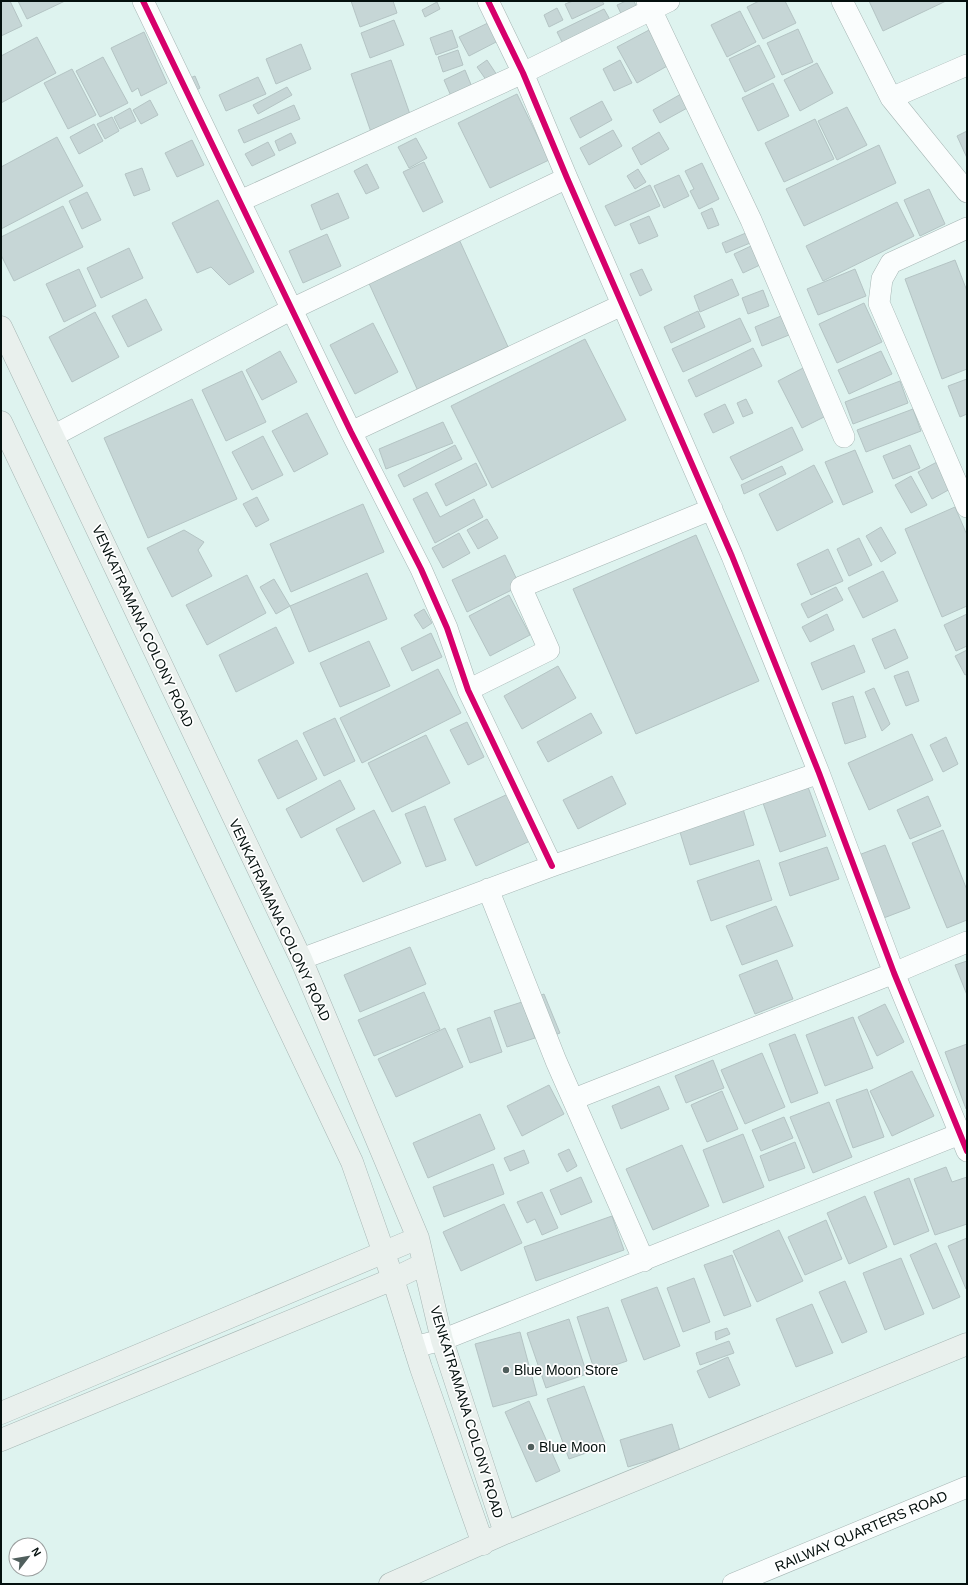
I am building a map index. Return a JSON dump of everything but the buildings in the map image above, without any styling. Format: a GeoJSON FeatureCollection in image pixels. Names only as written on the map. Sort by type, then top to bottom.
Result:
{"type":"FeatureCollection","features":[{"type":"Feature","properties":{"kind":"main road","name":"VENKATRAMANA COLONY ROAD"},"geometry":{"type":"LineString","coordinates":[[1,327],[301,959],[418,1238],[442,1340],[505,1533]]}},
{"type":"Feature","properties":{"kind":"main road"},"geometry":{"type":"LineString","coordinates":[[1,422],[352,1162],[384,1252],[414,1347],[483,1544]]}},
{"type":"Feature","properties":{"kind":"main road"},"geometry":{"type":"LineString","coordinates":[[1,1413],[418,1238]]}},
{"type":"Feature","properties":{"kind":"main road"},"geometry":{"type":"LineString","coordinates":[[1,1440],[393,1279],[424,1264]]}},
{"type":"Feature","properties":{"kind":"main road"},"geometry":{"type":"LineString","coordinates":[[390,1584],[505,1533],[967,1344]]}},
{"type":"Feature","properties":{"kind":"street"},"geometry":{"type":"LineString","coordinates":[[143,1],[351,432],[421,569],[447,628],[468,690],[552,866]]}},
{"type":"Feature","properties":{"kind":"street"},"geometry":{"type":"LineString","coordinates":[[414,1347],[442,1340],[644,1261],[965,1139],[894,973],[819,773],[712,509],[566,178],[523,73],[488,1]]}},
{"type":"Feature","properties":{"kind":"street"},"geometry":{"type":"LineString","coordinates":[[240,201],[523,73],[649,6],[669,1]]}},
{"type":"Feature","properties":{"kind":"street"},"geometry":{"type":"LineString","coordinates":[[842,1],[891,98],[967,192]]}},
{"type":"Feature","properties":{"kind":"street"},"geometry":{"type":"LineString","coordinates":[[649,6],[751,220],[844,437]]}},
{"type":"Feature","properties":{"kind":"street"},"geometry":{"type":"LineString","coordinates":[[891,98],[967,65]]}},
{"type":"Feature","properties":{"kind":"street"},"geometry":{"type":"LineString","coordinates":[[53,436],[292,309],[566,178]]}},
{"type":"Feature","properties":{"kind":"street"},"geometry":{"type":"LineString","coordinates":[[967,228],[891,263],[882,279],[879,303],[967,507]]}},
{"type":"Feature","properties":{"kind":"street"},"geometry":{"type":"LineString","coordinates":[[351,432],[622,305]]}},
{"type":"Feature","properties":{"kind":"street"},"geometry":{"type":"LineString","coordinates":[[468,690],[549,650],[521,587],[712,509]]}},
{"type":"Feature","properties":{"kind":"street"},"geometry":{"type":"LineString","coordinates":[[301,959],[552,866],[819,773]]}},
{"type":"Feature","properties":{"kind":"street"},"geometry":{"type":"LineString","coordinates":[[488,889],[556,1061],[644,1261]]}},
{"type":"Feature","properties":{"kind":"street"},"geometry":{"type":"LineString","coordinates":[[574,1099],[894,973],[967,942]]}},
{"type":"Feature","properties":{"kind":"street","name":"RAILWAY QUARTERS ROAD"},"geometry":{"type":"LineString","coordinates":[[733,1584],[967,1487]]}},
{"type":"Feature","properties":{"kind":"cycle path"},"geometry":{"type":"LineString","coordinates":[[143,1],[351,432],[421,569],[447,628],[468,690],[552,866]]}},
{"type":"Feature","properties":{"kind":"cycle path"},"geometry":{"type":"LineString","coordinates":[[488,1],[523,73],[567,178],[732,556],[819,773],[894,973],[967,1151]]}},
{"type":"Feature","properties":{"kind":"place","name":"Blue Moon Store"},"geometry":{"type":"Point","coordinates":[506,1370]}},
{"type":"Feature","properties":{"kind":"place","name":"Blue Moon"},"geometry":{"type":"Point","coordinates":[531,1447]}}]}
